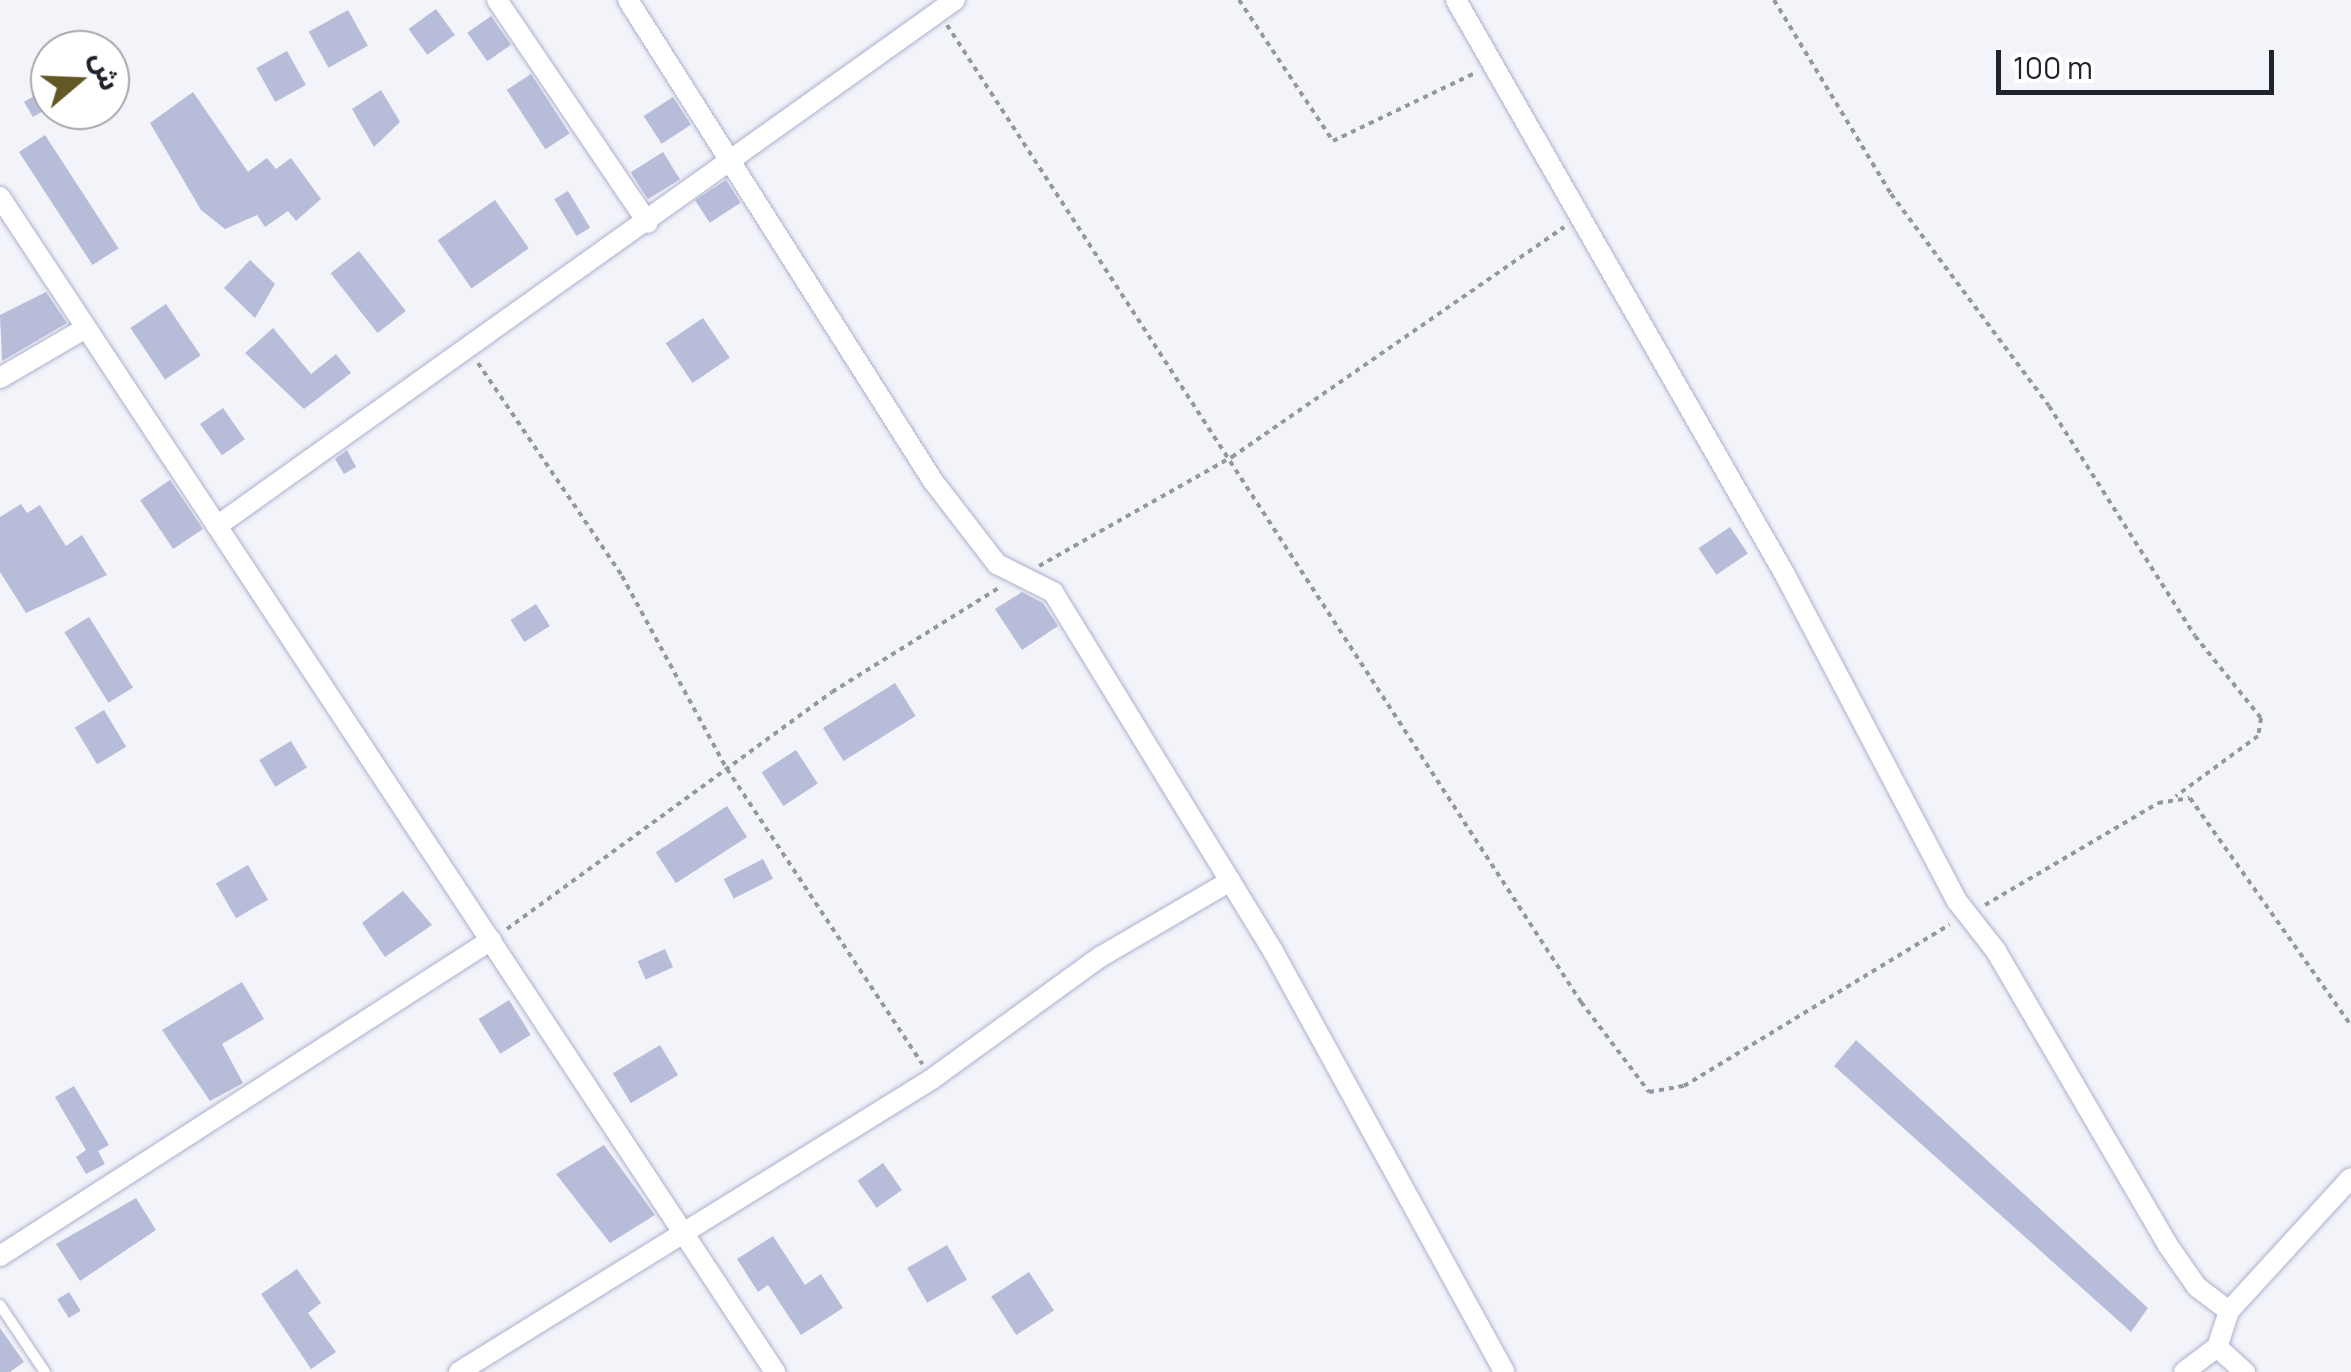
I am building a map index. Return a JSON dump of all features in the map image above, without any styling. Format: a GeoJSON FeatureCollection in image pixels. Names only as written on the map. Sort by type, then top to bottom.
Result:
{"type":"FeatureCollection","features":[{"type":"Feature","properties":{"kind":"street"},"geometry":{"type":"LineString","coordinates":[[497,0],[648,222]]}},
{"type":"Feature","properties":{"kind":"street"},"geometry":{"type":"LineString","coordinates":[[628,0],[933,481],[997,564],[1053,592],[1230,881],[1504,1372]]}},
{"type":"Feature","properties":{"kind":"street"},"geometry":{"type":"LineString","coordinates":[[1456,0],[1968,914],[2167,1244],[2229,1311]]}},
{"type":"Feature","properties":{"kind":"street"},"geometry":{"type":"LineString","coordinates":[[218,526],[463,343],[648,222],[947,6]]}},
{"type":"Feature","properties":{"kind":"street"},"geometry":{"type":"LineString","coordinates":[[0,197],[776,1372]]}},
{"type":"Feature","properties":{"kind":"street"},"geometry":{"type":"LineString","coordinates":[[0,378],[86,328]]}},
{"type":"Feature","properties":{"kind":"street"},"geometry":{"type":"LineString","coordinates":[[458,1372],[932,1079],[1038,998],[1230,881]]}},
{"type":"Feature","properties":{"kind":"street"},"geometry":{"type":"LineString","coordinates":[[0,1256],[491,940]]}},
{"type":"Feature","properties":{"kind":"street"},"geometry":{"type":"LineString","coordinates":[[2184,1372],[2217,1347],[2229,1311],[2351,1178]]}},
{"type":"Feature","properties":{"kind":"street"},"geometry":{"type":"LineString","coordinates":[[2217,1347],[2245,1372]]}},
{"type":"Feature","properties":{"kind":"lane"},"geometry":{"type":"LineString","coordinates":[[0,1305],[45,1372]]}},
{"type":"Feature","properties":{"kind":"path"},"geometry":{"type":"LineString","coordinates":[[1239,0],[1333,141],[1494,64]]}},
{"type":"Feature","properties":{"kind":"path"},"geometry":{"type":"LineString","coordinates":[[947,6],[1581,1002],[1649,1092],[1684,1086],[1968,914],[2174,798],[2258,736],[2260,718],[2196,636],[2049,406],[1891,194],[1774,0]]}},
{"type":"Feature","properties":{"kind":"path"},"geometry":{"type":"LineString","coordinates":[[463,343],[622,576],[727,770],[932,1079]]}},
{"type":"Feature","properties":{"kind":"path"},"geometry":{"type":"LineString","coordinates":[[2174,798],[2200,808],[2351,1026]]}},
{"type":"Feature","properties":{"kind":"building"},"geometry":{"type":"Polygon","coordinates":[[[436,9],[455,35],[427,55],[408,29],[436,9]]]}},
{"type":"Feature","properties":{"kind":"building"},"geometry":{"type":"Polygon","coordinates":[[[348,10],[368,46],[329,68],[309,32],[348,10]]]}},
{"type":"Feature","properties":{"kind":"building"},"geometry":{"type":"Polygon","coordinates":[[[491,16],[511,45],[487,61],[467,33],[491,16]]]}},
{"type":"Feature","properties":{"kind":"building"},"geometry":{"type":"Polygon","coordinates":[[[287,51],[306,85],[275,102],[256,68],[287,51]]]}},
{"type":"Feature","properties":{"kind":"building"},"geometry":{"type":"Polygon","coordinates":[[[531,74],[570,134],[545,149],[507,90],[531,74]]]}},
{"type":"Feature","properties":{"kind":"building"},"geometry":{"type":"Polygon","coordinates":[[[381,90],[400,122],[374,147],[352,109],[381,90]]]}},
{"type":"Feature","properties":{"kind":"building"},"geometry":{"type":"Polygon","coordinates":[[[193,92],[248,172],[267,158],[276,169],[291,158],[321,199],[296,221],[288,211],[265,227],[257,215],[225,229],[201,210],[150,123],[193,92]]]}},
{"type":"Feature","properties":{"kind":"building"},"geometry":{"type":"Polygon","coordinates":[[[673,97],[691,125],[662,144],[644,116],[673,97]]]}},
{"type":"Feature","properties":{"kind":"building"},"geometry":{"type":"Polygon","coordinates":[[[45,135],[119,248],[93,265],[19,152],[45,135]]]}},
{"type":"Feature","properties":{"kind":"building"},"geometry":{"type":"Polygon","coordinates":[[[663,152],[680,179],[648,199],[631,172],[663,152]]]}},
{"type":"Feature","properties":{"kind":"building"},"geometry":{"type":"Polygon","coordinates":[[[726,180],[741,203],[710,223],[695,200],[726,180]]]}},
{"type":"Feature","properties":{"kind":"building"},"geometry":{"type":"Polygon","coordinates":[[[568,191],[590,228],[576,236],[554,199],[568,191]]]}},
{"type":"Feature","properties":{"kind":"building"},"geometry":{"type":"Polygon","coordinates":[[[495,200],[529,248],[472,288],[438,240],[495,200]]]}},
{"type":"Feature","properties":{"kind":"building"},"geometry":{"type":"Polygon","coordinates":[[[359,251],[406,311],[377,333],[331,273],[359,251]]]}},
{"type":"Feature","properties":{"kind":"building"},"geometry":{"type":"Polygon","coordinates":[[[250,260],[275,284],[255,318],[224,288],[250,260]]]}},
{"type":"Feature","properties":{"kind":"building"},"geometry":{"type":"Polygon","coordinates":[[[46,292],[67,323],[2,361],[0,315],[46,292]]]}},
{"type":"Feature","properties":{"kind":"building"},"geometry":{"type":"Polygon","coordinates":[[[166,304],[201,355],[165,379],[130,328],[166,304]]]}},
{"type":"Feature","properties":{"kind":"building"},"geometry":{"type":"Polygon","coordinates":[[[703,318],[730,358],[693,383],[666,343],[703,318]]]}},
{"type":"Feature","properties":{"kind":"building"},"geometry":{"type":"Polygon","coordinates":[[[273,328],[311,374],[336,354],[351,373],[304,409],[245,353],[273,328]]]}},
{"type":"Feature","properties":{"kind":"building"},"geometry":{"type":"Polygon","coordinates":[[[223,408],[245,439],[222,455],[200,424],[223,408]]]}},
{"type":"Feature","properties":{"kind":"building"},"geometry":{"type":"Polygon","coordinates":[[[347,450],[356,467],[344,474],[335,459],[347,450]]]}},
{"type":"Feature","properties":{"kind":"building"},"geometry":{"type":"Polygon","coordinates":[[[170,480],[203,529],[173,549],[140,500],[170,480]]]}},
{"type":"Feature","properties":{"kind":"building"},"geometry":{"type":"Polygon","coordinates":[[[21,504],[27,513],[40,505],[66,546],[82,535],[107,575],[26,613],[0,572],[0,517],[21,504]]]}},
{"type":"Feature","properties":{"kind":"building"},"geometry":{"type":"Polygon","coordinates":[[[1730,527],[1748,554],[1716,575],[1698,548],[1730,527]]]}},
{"type":"Feature","properties":{"kind":"building"},"geometry":{"type":"Polygon","coordinates":[[[1022,592],[1043,603],[1058,626],[1022,650],[995,609],[1022,592]]]}},
{"type":"Feature","properties":{"kind":"building"},"geometry":{"type":"Polygon","coordinates":[[[536,604],[550,626],[524,642],[511,620],[536,604]]]}},
{"type":"Feature","properties":{"kind":"building"},"geometry":{"type":"Polygon","coordinates":[[[89,617],[133,687],[108,703],[64,632],[89,617]]]}},
{"type":"Feature","properties":{"kind":"building"},"geometry":{"type":"Polygon","coordinates":[[[895,683],[916,716],[844,761],[823,728],[895,683]]]}},
{"type":"Feature","properties":{"kind":"building"},"geometry":{"type":"Polygon","coordinates":[[[104,710],[126,747],[97,764],[75,728],[104,710]]]}},
{"type":"Feature","properties":{"kind":"building"},"geometry":{"type":"Polygon","coordinates":[[[291,741],[307,768],[275,787],[259,760],[291,741]]]}},
{"type":"Feature","properties":{"kind":"building"},"geometry":{"type":"Polygon","coordinates":[[[796,750],[818,784],[783,806],[762,772],[796,750]]]}},
{"type":"Feature","properties":{"kind":"building"},"geometry":{"type":"Polygon","coordinates":[[[727,806],[747,837],[676,883],[656,852],[727,806]]]}},
{"type":"Feature","properties":{"kind":"building"},"geometry":{"type":"Polygon","coordinates":[[[763,859],[773,879],[734,899],[724,879],[763,859]]]}},
{"type":"Feature","properties":{"kind":"building"},"geometry":{"type":"Polygon","coordinates":[[[248,865],[268,900],[236,918],[216,884],[248,865]]]}},
{"type":"Feature","properties":{"kind":"building"},"geometry":{"type":"Polygon","coordinates":[[[403,891],[432,925],[385,957],[362,923],[403,891]]]}},
{"type":"Feature","properties":{"kind":"building"},"geometry":{"type":"Polygon","coordinates":[[[665,949],[673,967],[646,979],[638,961],[665,949]]]}},
{"type":"Feature","properties":{"kind":"building"},"geometry":{"type":"Polygon","coordinates":[[[242,982],[264,1019],[222,1044],[243,1083],[210,1101],[162,1030],[242,982]]]}},
{"type":"Feature","properties":{"kind":"building"},"geometry":{"type":"Polygon","coordinates":[[[509,1000],[531,1035],[500,1054],[478,1019],[509,1000]]]}},
{"type":"Feature","properties":{"kind":"building"},"geometry":{"type":"Polygon","coordinates":[[[1856,1040],[2148,1308],[2131,1332],[1834,1066],[1856,1040]]]}},
{"type":"Feature","properties":{"kind":"building"},"geometry":{"type":"Polygon","coordinates":[[[660,1045],[678,1075],[631,1103],[613,1073],[660,1045]]]}},
{"type":"Feature","properties":{"kind":"building"},"geometry":{"type":"Polygon","coordinates":[[[74,1086],[109,1145],[98,1151],[105,1164],[86,1174],[76,1157],[86,1150],[55,1097],[74,1086]]]}},
{"type":"Feature","properties":{"kind":"building"},"geometry":{"type":"Polygon","coordinates":[[[604,1145],[655,1215],[610,1243],[556,1174],[604,1145]]]}},
{"type":"Feature","properties":{"kind":"building"},"geometry":{"type":"Polygon","coordinates":[[[883,1163],[902,1190],[877,1208],[858,1181],[883,1163]]]}},
{"type":"Feature","properties":{"kind":"building"},"geometry":{"type":"Polygon","coordinates":[[[136,1198],[156,1230],[80,1281],[56,1244],[136,1198]]]}},
{"type":"Feature","properties":{"kind":"building"},"geometry":{"type":"Polygon","coordinates":[[[773,1236],[805,1285],[821,1274],[843,1308],[801,1335],[768,1285],[758,1292],[737,1259],[773,1236]]]}},
{"type":"Feature","properties":{"kind":"building"},"geometry":{"type":"Polygon","coordinates":[[[947,1245],[967,1280],[927,1303],[907,1268],[947,1245]]]}},
{"type":"Feature","properties":{"kind":"building"},"geometry":{"type":"Polygon","coordinates":[[[297,1269],[321,1303],[308,1313],[336,1352],[311,1369],[261,1294],[297,1269]]]}},
{"type":"Feature","properties":{"kind":"building"},"geometry":{"type":"Polygon","coordinates":[[[1029,1272],[1054,1311],[1016,1335],[991,1297],[1029,1272]]]}},
{"type":"Feature","properties":{"kind":"building"},"geometry":{"type":"Polygon","coordinates":[[[69,1292],[81,1311],[69,1318],[57,1299],[69,1292]]]}},
{"type":"Feature","properties":{"kind":"building"},"geometry":{"type":"Polygon","coordinates":[[[0,1328],[24,1362],[10,1372],[0,1372],[0,1328]]]}}]}
